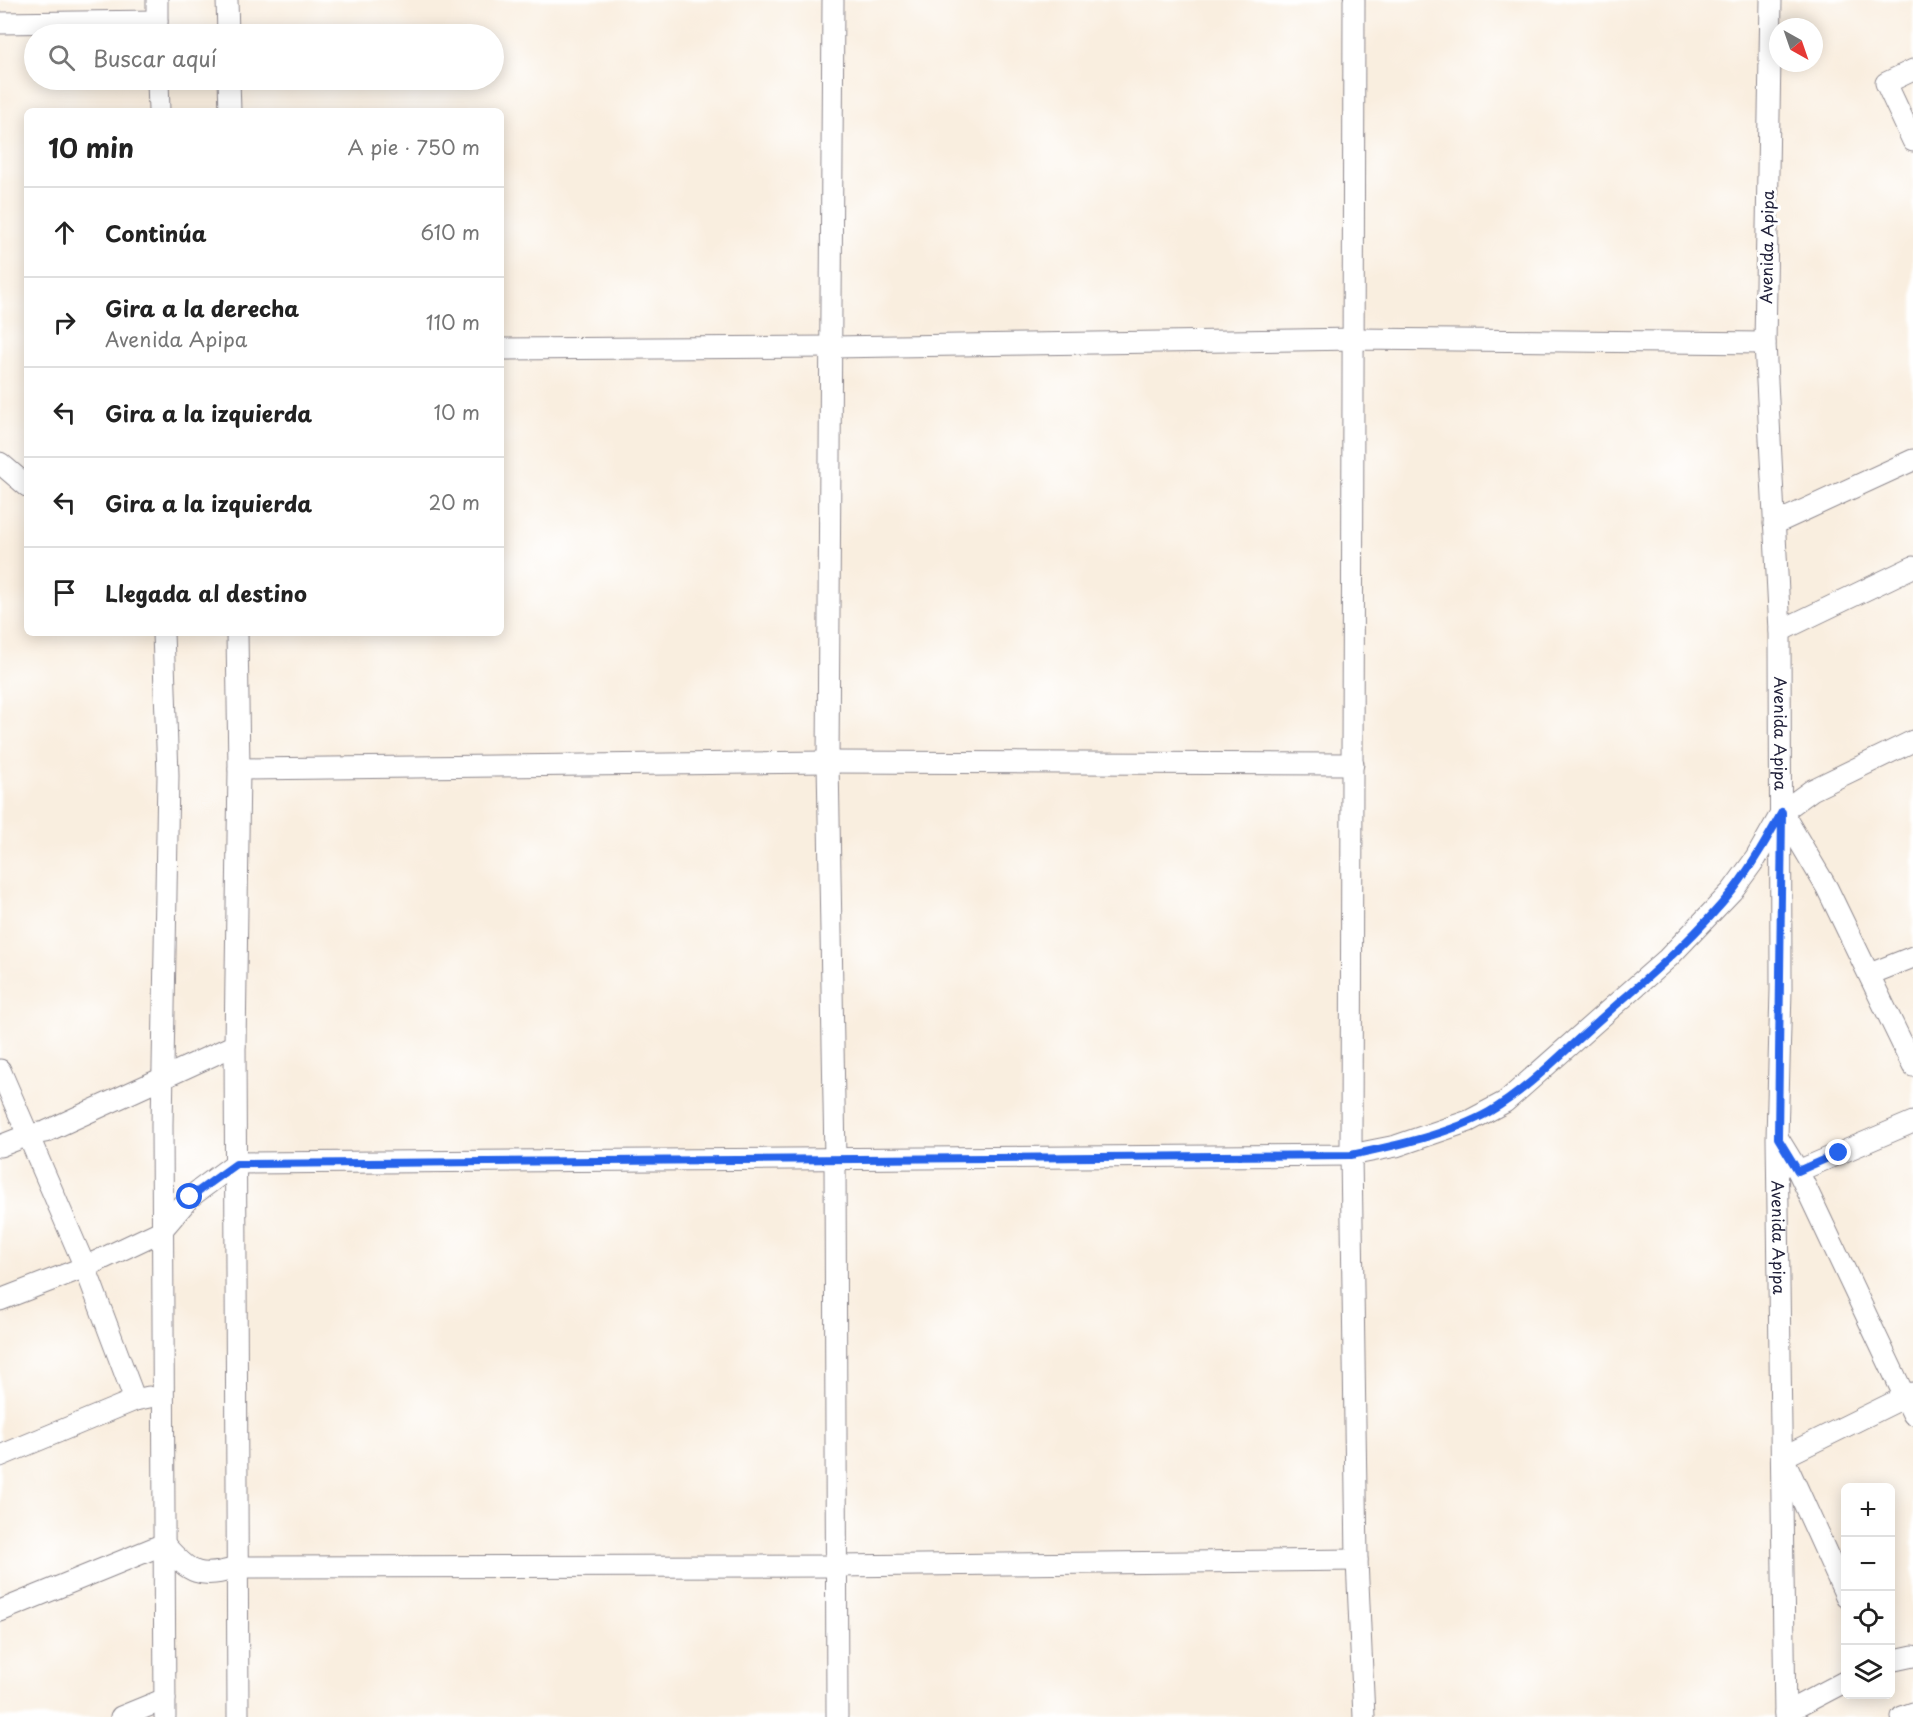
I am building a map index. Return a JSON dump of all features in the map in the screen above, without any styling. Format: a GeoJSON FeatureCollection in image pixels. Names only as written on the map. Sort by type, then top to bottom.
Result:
{"type":"FeatureCollection","features":[{"type":"Feature","properties":{"kind":"street"},"geometry":{"type":"LineString","coordinates":[[226,0],[227,24]]}},
{"type":"Feature","properties":{"kind":"street"},"geometry":{"type":"LineString","coordinates":[[833,0],[828,762],[835,1158],[837,1717]]}},
{"type":"Feature","properties":{"kind":"street"},"geometry":{"type":"LineString","coordinates":[[1354,0],[1355,339],[1351,1155],[1357,1560],[1364,1717]]}},
{"type":"Feature","properties":{"kind":"street","name":"Avenida Apipa"},"geometry":{"type":"LineString","coordinates":[[1771,0],[1766,343],[1780,631],[1782,812],[1778,1138],[1785,1715]]}},
{"type":"Feature","properties":{"kind":"street"},"geometry":{"type":"LineString","coordinates":[[0,23],[157,18]]}},
{"type":"Feature","properties":{"kind":"street"},"geometry":{"type":"LineString","coordinates":[[1913,70],[1886,83],[1913,141]]}},
{"type":"Feature","properties":{"kind":"street"},"geometry":{"type":"LineString","coordinates":[[158,90],[159,108]]}},
{"type":"Feature","properties":{"kind":"street"},"geometry":{"type":"LineString","coordinates":[[229,90],[230,108]]}},
{"type":"Feature","properties":{"kind":"street"},"geometry":{"type":"LineString","coordinates":[[504,349],[832,347],[1355,339],[1766,343]]}},
{"type":"Feature","properties":{"kind":"street"},"geometry":{"type":"LineString","coordinates":[[1774,524],[1913,460]]}},
{"type":"Feature","properties":{"kind":"street"},"geometry":{"type":"LineString","coordinates":[[0,463],[24,483]]}},
{"type":"Feature","properties":{"kind":"street"},"geometry":{"type":"LineString","coordinates":[[1780,631],[1913,567]]}},
{"type":"Feature","properties":{"kind":"street"},"geometry":{"type":"LineString","coordinates":[[121,1717],[165,1708],[161,1232],[168,774],[163,636]]}},
{"type":"Feature","properties":{"kind":"street"},"geometry":{"type":"LineString","coordinates":[[237,636],[239,769],[235,1045],[238,1717]]}},
{"type":"Feature","properties":{"kind":"street"},"geometry":{"type":"LineString","coordinates":[[0,1300],[85,1267],[161,1232],[190,1197],[236,1164],[1351,1155],[1396,1146],[1469,1122],[1487,1113],[1523,1088],[1668,958],[1732,891],[1756,858],[1782,812],[1820,786],[1913,741]]}},
{"type":"Feature","properties":{"kind":"street"},"geometry":{"type":"LineString","coordinates":[[239,769],[828,762],[1353,764]]}},
{"type":"Feature","properties":{"kind":"street"},"geometry":{"type":"LineString","coordinates":[[1782,812],[1827,888],[1913,1066]]}},
{"type":"Feature","properties":{"kind":"street"},"geometry":{"type":"LineString","coordinates":[[1870,974],[1913,957]]}},
{"type":"Feature","properties":{"kind":"street"},"geometry":{"type":"LineString","coordinates":[[0,1146],[28,1134],[45,1132],[235,1045]]}},
{"type":"Feature","properties":{"kind":"street"},"geometry":{"type":"LineString","coordinates":[[0,1070],[85,1267],[135,1400]]}},
{"type":"Feature","properties":{"kind":"street"},"geometry":{"type":"LineString","coordinates":[[1798,1171],[1913,1122]]}},
{"type":"Feature","properties":{"kind":"street"},"geometry":{"type":"LineString","coordinates":[[1778,1138],[1798,1171],[1910,1401],[1783,1457],[1843,1591]]}},
{"type":"Feature","properties":{"kind":"street"},"geometry":{"type":"LineString","coordinates":[[0,1456],[135,1400],[164,1394]]}},
{"type":"Feature","properties":{"kind":"street"},"geometry":{"type":"LineString","coordinates":[[164,1544],[183,1566],[200,1573],[219,1573],[239,1567],[837,1566],[1357,1560]]}},
{"type":"Feature","properties":{"kind":"street"},"geometry":{"type":"LineString","coordinates":[[0,1611],[164,1544]]}},
{"type":"Feature","properties":{"kind":"street"},"geometry":{"type":"LineString","coordinates":[[1895,1659],[1913,1656]]}},
{"type":"Feature","properties":{"kind":"street"},"geometry":{"type":"LineString","coordinates":[[1785,1715],[1841,1683]]}},
{"type":"Feature","properties":{"kind":"street"},"geometry":{"type":"LineString","coordinates":[[1902,1717],[1913,1713]]}},
{"type":"Feature","properties":{"kind":"route"},"geometry":{"type":"LineString","coordinates":[[190,1197],[209,1181],[236,1164],[1351,1155],[1396,1146],[1469,1122],[1505,1102],[1523,1088],[1668,958],[1732,891],[1756,858],[1782,812],[1778,1138],[1798,1171],[1839,1153]]}}]}
